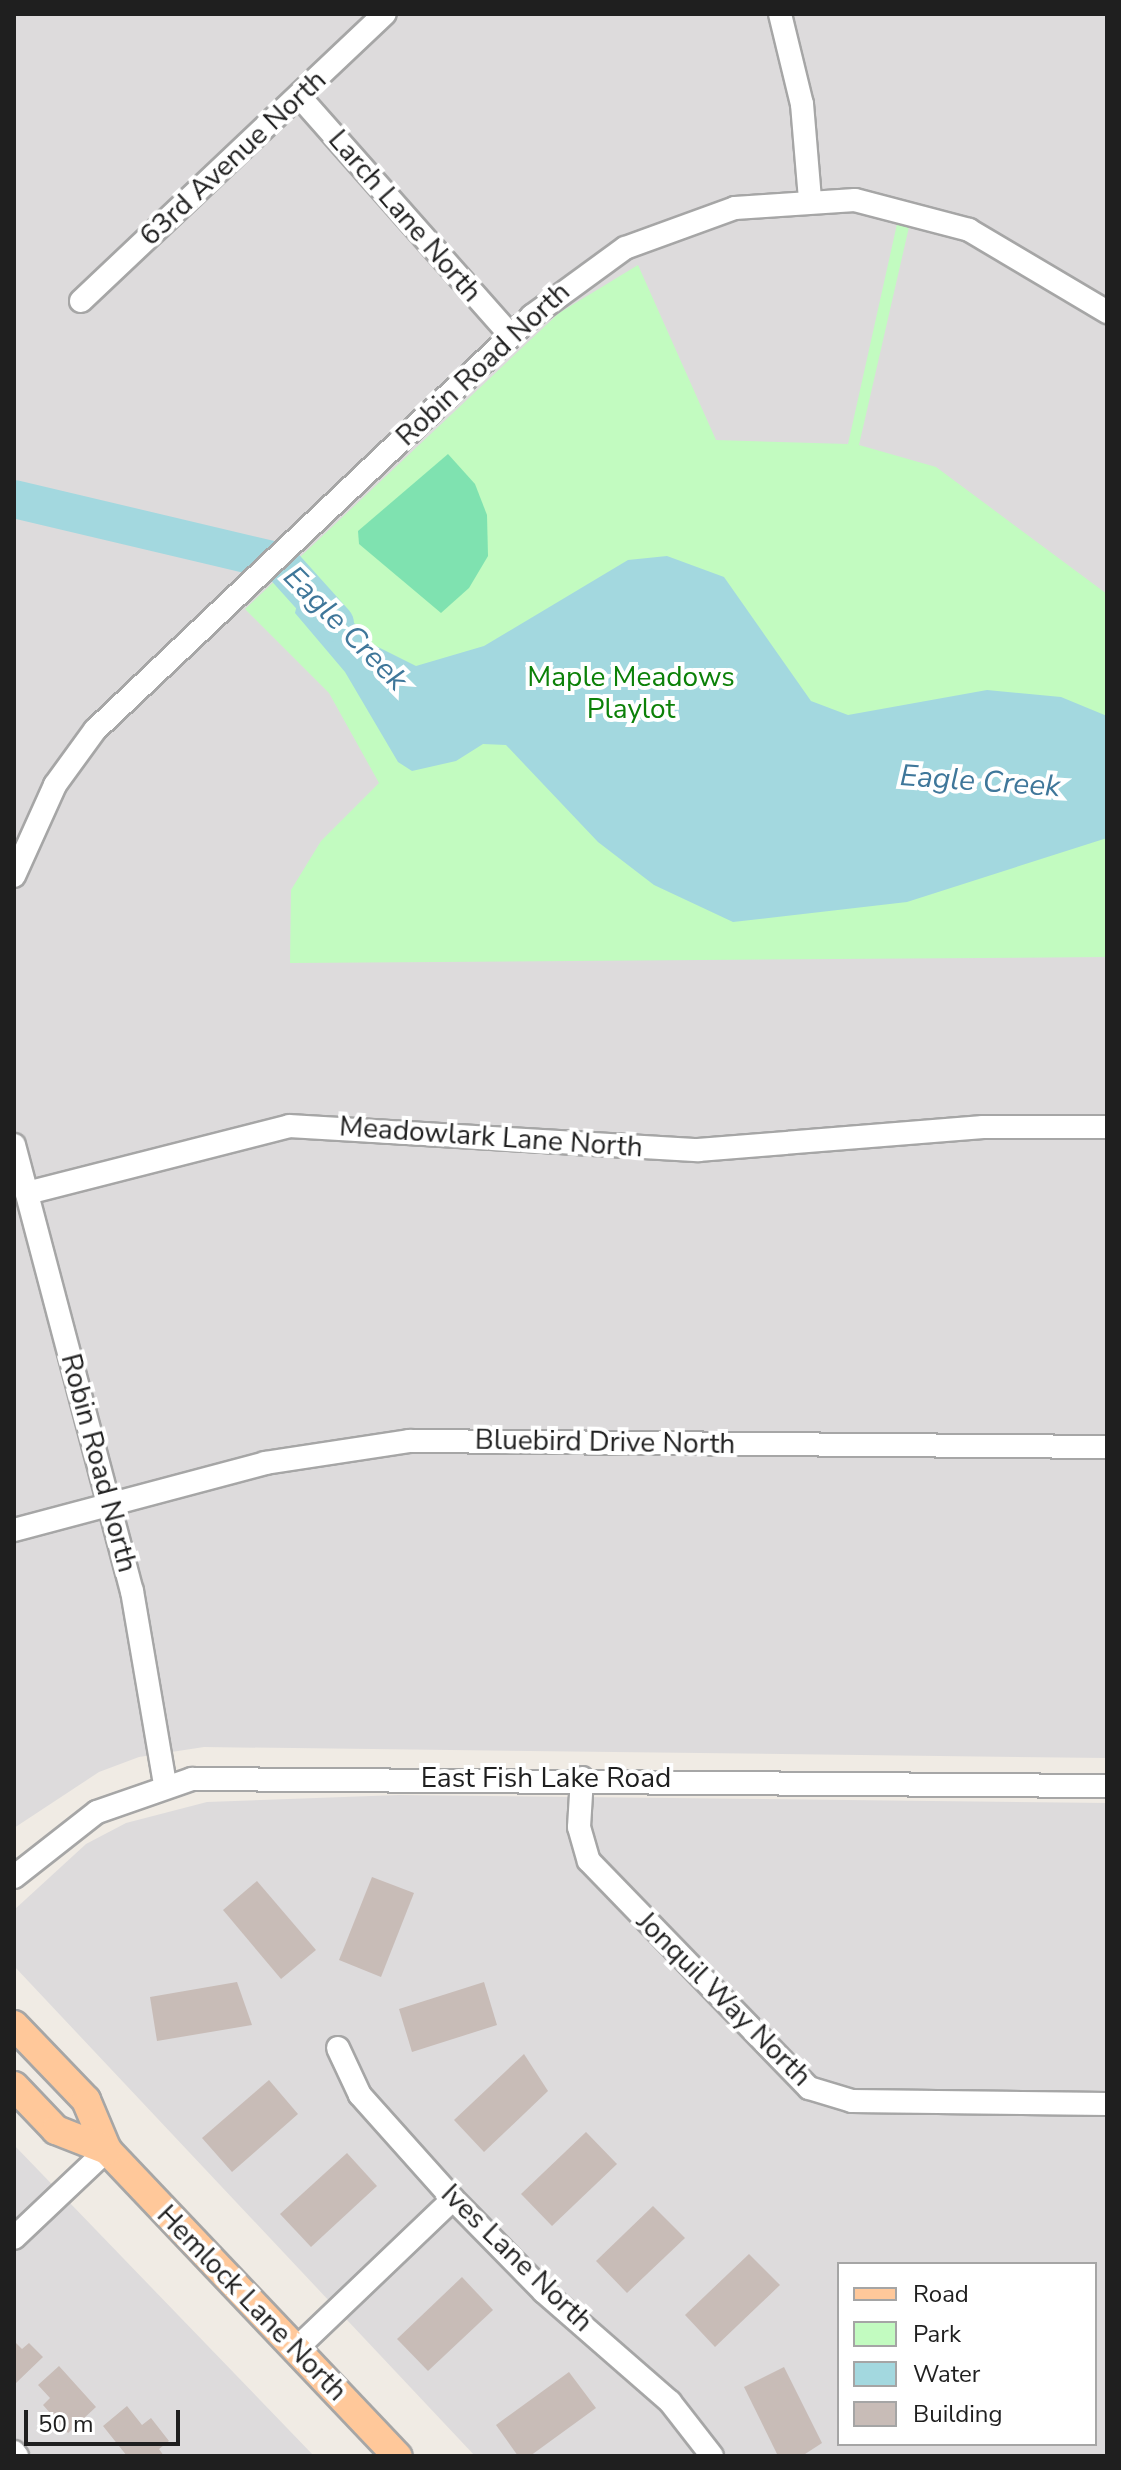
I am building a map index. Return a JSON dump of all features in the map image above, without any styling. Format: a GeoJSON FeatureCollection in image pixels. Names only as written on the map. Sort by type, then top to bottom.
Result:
{"type":"FeatureCollection","features":[{"type":"Feature","properties":{"kind":"main road","name":"Hemlock Lane North"},"geometry":{"type":"LineString","coordinates":[[14,2025],[86,2100],[107,2150],[397,2456]]}},
{"type":"Feature","properties":{"kind":"main road","name":"Hemlock Lane North"},"geometry":{"type":"LineString","coordinates":[[14,2086],[56,2130],[107,2150]]}},
{"type":"Feature","properties":{"kind":"street","name":"63rd Avenue North"},"geometry":{"type":"LineString","coordinates":[[81,301],[385,14]]}},
{"type":"Feature","properties":{"kind":"street"},"geometry":{"type":"LineString","coordinates":[[780,14],[802,104],[810,199]]}},
{"type":"Feature","properties":{"kind":"street","name":"Larch Lane North"},"geometry":{"type":"LineString","coordinates":[[299,96],[511,336]]}},
{"type":"Feature","properties":{"kind":"street","name":"Robin Road North"},"geometry":{"type":"LineString","coordinates":[[14,876],[55,785],[95,730],[575,279],[678,223],[810,199],[914,212],[969,230],[1107,312]]}},
{"type":"Feature","properties":{"kind":"street","name":"Meadowlark Lane North"},"geometry":{"type":"LineString","coordinates":[[27,1193],[289,1126],[698,1150],[983,1127],[1107,1127]]}},
{"type":"Feature","properties":{"kind":"street","name":"Robin Road North"},"geometry":{"type":"LineString","coordinates":[[14,1145],[110,1504],[148,1663],[165,1785]]}},
{"type":"Feature","properties":{"kind":"street","name":"Bluebird Drive North"},"geometry":{"type":"LineString","coordinates":[[14,1530],[265,1463],[409,1441],[1107,1447]]}},
{"type":"Feature","properties":{"kind":"street","name":"East Fish Lake Road"},"geometry":{"type":"LineString","coordinates":[[14,1877],[74,1826],[165,1785],[266,1777],[1107,1786]]}},
{"type":"Feature","properties":{"kind":"street","name":"Jonquil Way North"},"geometry":{"type":"LineString","coordinates":[[582,1778],[579,1827],[589,1861],[809,2088],[852,2101],[1107,2104]]}},
{"type":"Feature","properties":{"kind":"street","name":"Ives Lane North"},"geometry":{"type":"LineString","coordinates":[[338,2048],[360,2095],[453,2199],[544,2292],[670,2402],[712,2456]]}},
{"type":"Feature","properties":{"kind":"street"},"geometry":{"type":"LineString","coordinates":[[14,2238],[107,2150]]}},
{"type":"Feature","properties":{"kind":"street"},"geometry":{"type":"LineString","coordinates":[[296,2349],[453,2199]]}},
{"type":"Feature","properties":{"kind":"shaded area"},"geometry":{"type":"Polygon","coordinates":[[[14,14],[1107,14],[1107,1758],[204,1747],[139,1757],[99,1772],[14,1828],[14,14]]]}},
{"type":"Feature","properties":{"kind":"shaded area"},"geometry":{"type":"Polygon","coordinates":[[[399,1795],[1107,1803],[1107,2456],[475,2456],[14,1966],[14,1910],[86,1844],[126,1823],[207,1802],[399,1795]]]}},
{"type":"Feature","properties":{"kind":"shaded area"},"geometry":{"type":"Polygon","coordinates":[[[14,2145],[314,2456],[14,2456],[14,2145]]]}},
{"type":"Feature","properties":{"kind":"green space","name":"Maple Meadows Playlot"},"geometry":{"type":"Polygon","coordinates":[[[897,224],[909,227],[859,445],[936,467],[1107,594],[1107,957],[290,963],[291,890],[321,841],[379,783],[329,693],[245,609],[559,313],[638,265],[716,440],[848,444],[897,224]]]}},
{"type":"Feature","properties":{"kind":"green space"},"geometry":{"type":"Polygon","coordinates":[[[448,454],[475,484],[487,515],[488,556],[469,588],[441,613],[359,544],[358,531],[448,454]]]}},
{"type":"Feature","properties":{"kind":"water"},"geometry":{"type":"Polygon","coordinates":[[[667,556],[724,577],[811,701],[848,715],[987,690],[1061,697],[1107,716],[1107,838],[907,902],[733,922],[654,885],[598,842],[506,745],[483,744],[456,761],[412,771],[398,762],[345,672],[295,613],[301,586],[327,591],[372,644],[416,666],[484,646],[628,560],[667,556]]]}},
{"type":"Feature","properties":{"kind":"building"},"geometry":{"type":"Polygon","coordinates":[[[372,1877],[414,1893],[381,1977],[339,1960],[372,1877]]]}},
{"type":"Feature","properties":{"kind":"building"},"geometry":{"type":"Polygon","coordinates":[[[257,1881],[316,1950],[281,1979],[223,1910],[257,1881]]]}},
{"type":"Feature","properties":{"kind":"building"},"geometry":{"type":"Polygon","coordinates":[[[237,1982],[252,2025],[157,2041],[150,1997],[237,1982]]]}},
{"type":"Feature","properties":{"kind":"building"},"geometry":{"type":"Polygon","coordinates":[[[484,1982],[497,2025],[412,2052],[399,2009],[484,1982]]]}},
{"type":"Feature","properties":{"kind":"building"},"geometry":{"type":"Polygon","coordinates":[[[524,2054],[548,2091],[484,2152],[454,2120],[524,2054]]]}},
{"type":"Feature","properties":{"kind":"building"},"geometry":{"type":"Polygon","coordinates":[[[269,2080],[298,2114],[232,2172],[202,2138],[269,2080]]]}},
{"type":"Feature","properties":{"kind":"building"},"geometry":{"type":"Polygon","coordinates":[[[586,2132],[617,2164],[552,2226],[521,2194],[586,2132]]]}},
{"type":"Feature","properties":{"kind":"building"},"geometry":{"type":"Polygon","coordinates":[[[347,2153],[377,2186],[311,2247],[280,2214],[347,2153]]]}},
{"type":"Feature","properties":{"kind":"building"},"geometry":{"type":"Polygon","coordinates":[[[653,2206],[685,2238],[627,2293],[596,2261],[653,2206]]]}},
{"type":"Feature","properties":{"kind":"building"},"geometry":{"type":"Polygon","coordinates":[[[749,2254],[780,2285],[715,2347],[685,2315],[749,2254]]]}},
{"type":"Feature","properties":{"kind":"building"},"geometry":{"type":"Polygon","coordinates":[[[462,2277],[493,2310],[428,2371],[397,2339],[462,2277]]]}},
{"type":"Feature","properties":{"kind":"building"},"geometry":{"type":"Polygon","coordinates":[[[14,2341],[22,2349],[29,2343],[43,2357],[16,2383],[14,2341]]]}},
{"type":"Feature","properties":{"kind":"building"},"geometry":{"type":"Polygon","coordinates":[[[59,2366],[96,2407],[68,2433],[43,2405],[50,2398],[38,2385],[59,2366]]]}},
{"type":"Feature","properties":{"kind":"building"},"geometry":{"type":"Polygon","coordinates":[[[784,2367],[822,2443],[802,2456],[778,2456],[744,2387],[784,2367]]]}},
{"type":"Feature","properties":{"kind":"building"},"geometry":{"type":"Polygon","coordinates":[[[569,2372],[596,2408],[530,2456],[518,2456],[496,2425],[569,2372]]]}},
{"type":"Feature","properties":{"kind":"building"},"geometry":{"type":"Polygon","coordinates":[[[127,2406],[142,2425],[151,2418],[169,2441],[159,2449],[164,2456],[127,2456],[103,2426],[127,2406]]]}},
{"type":"Feature","properties":{"kind":"waterway","name":"Eagle Creek"},"geometry":{"type":"LineString","coordinates":[[14,499],[280,562],[335,623]]}}]}
